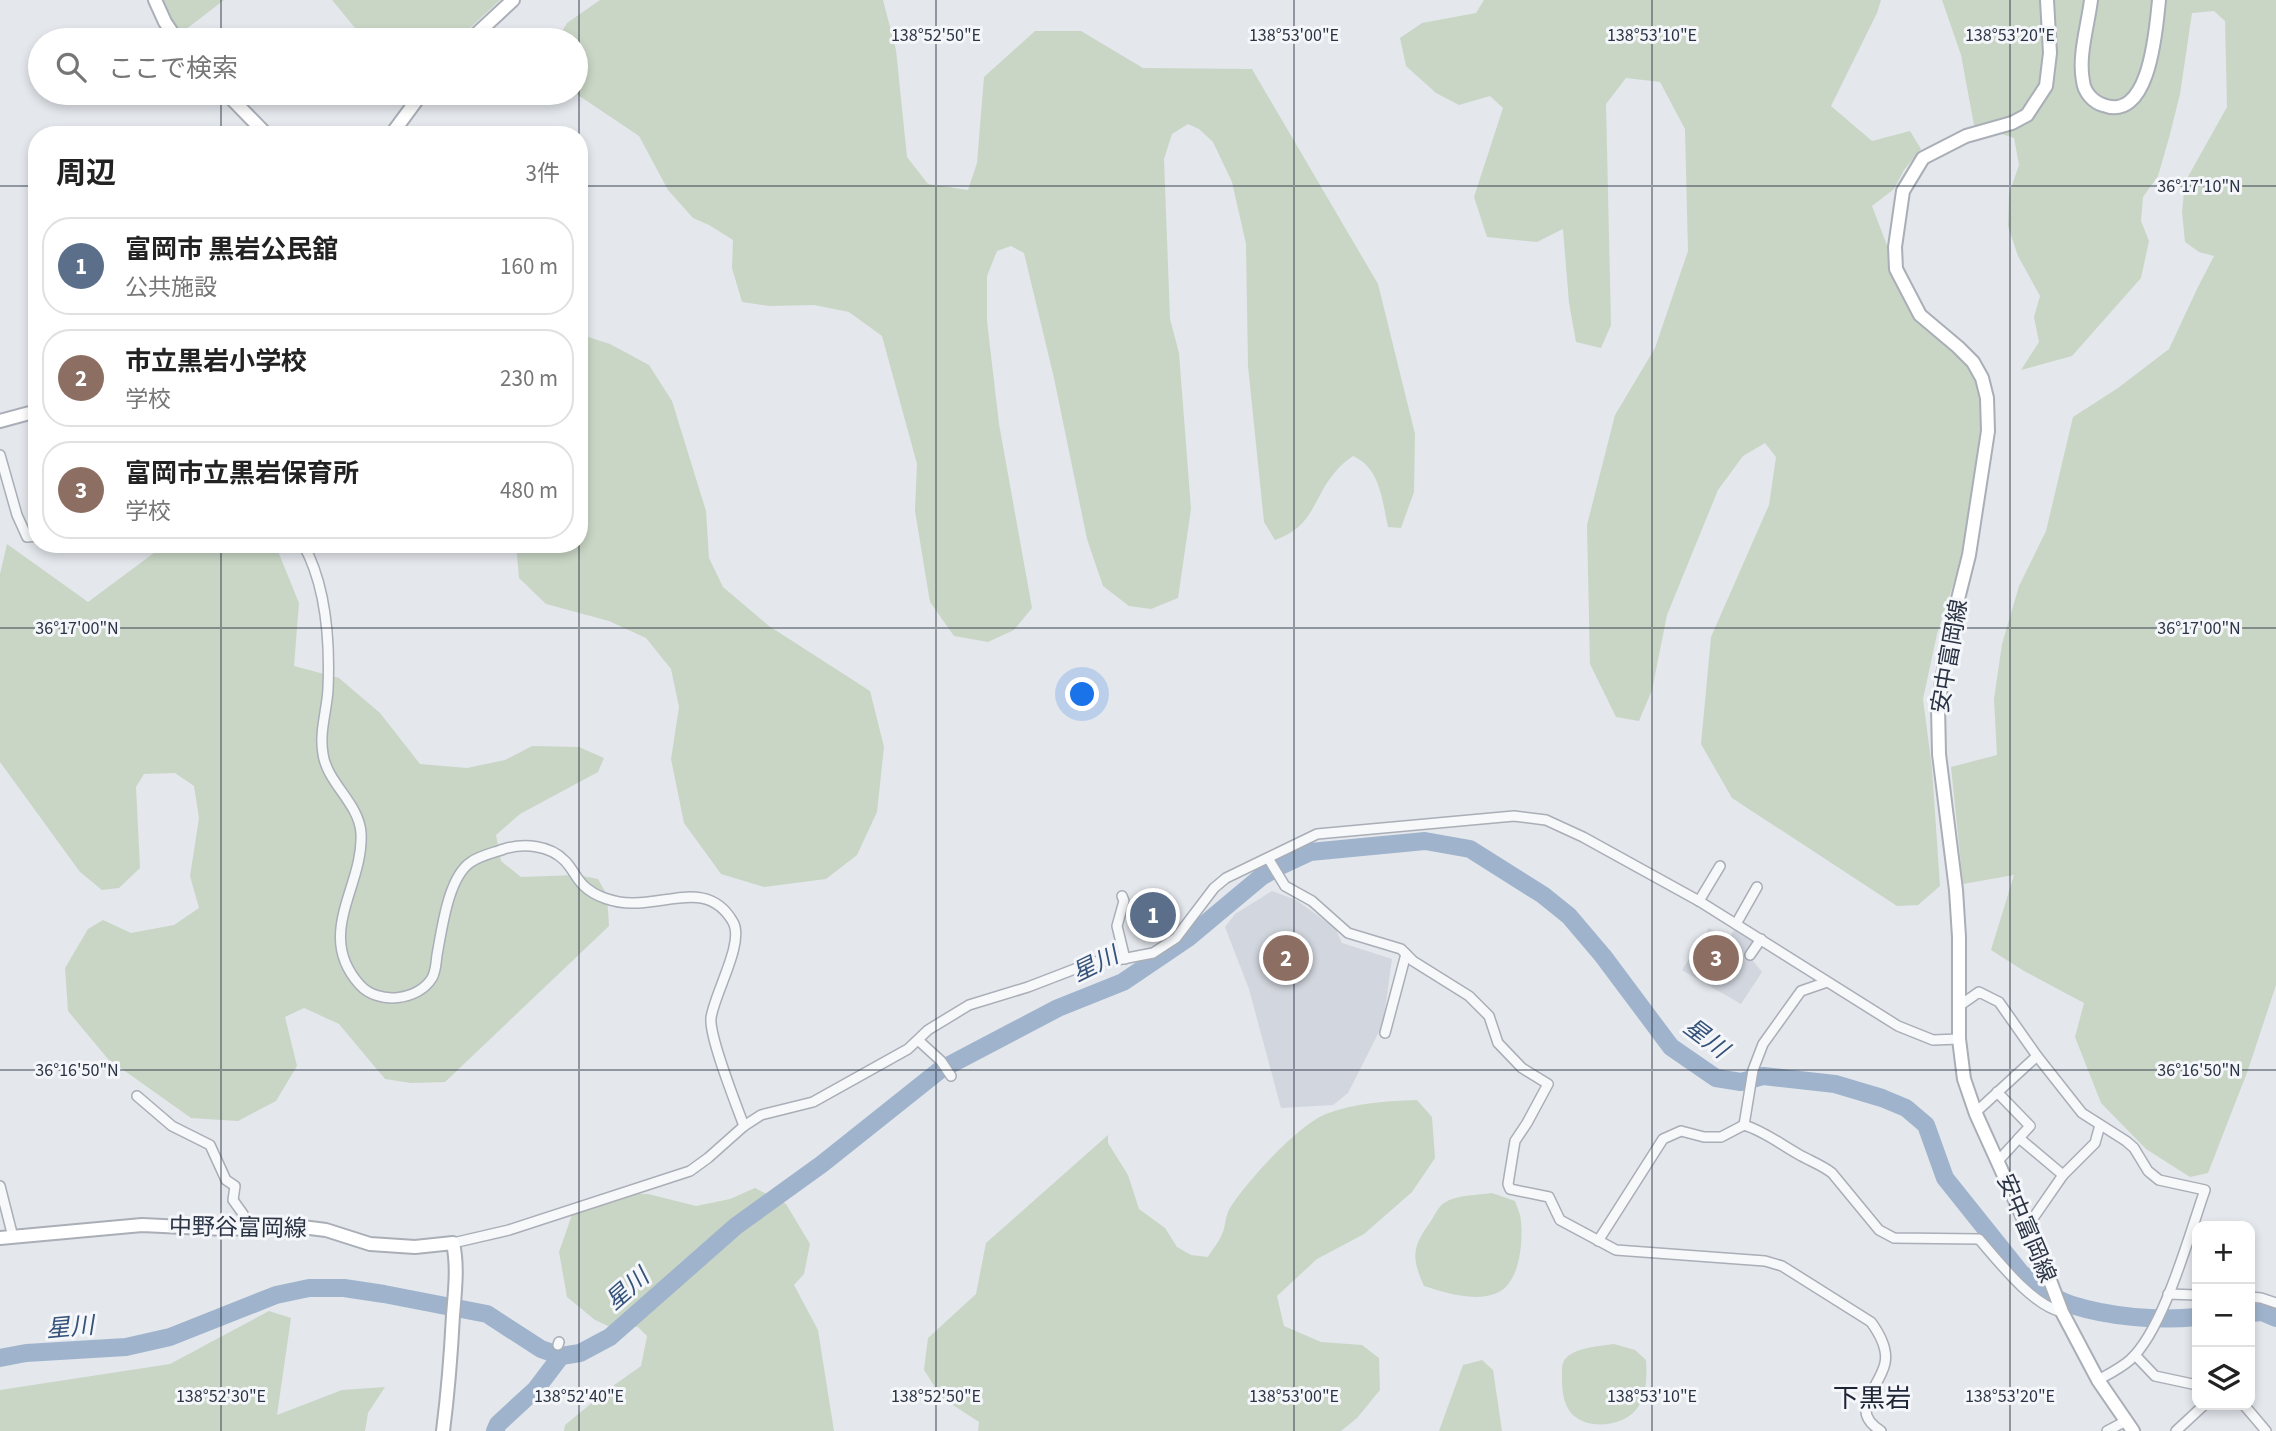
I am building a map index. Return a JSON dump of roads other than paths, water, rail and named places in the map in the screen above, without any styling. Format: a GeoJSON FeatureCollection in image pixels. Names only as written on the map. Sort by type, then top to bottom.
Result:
{"type":"FeatureCollection","features":[{"type":"Feature","properties":{"kind":"main road"},"geometry":{"type":"LineString","coordinates":[[155,0],[168,28]]}},
{"type":"Feature","properties":{"kind":"main road"},"geometry":{"type":"LineString","coordinates":[[483,28],[513,0]]}},
{"type":"Feature","properties":{"kind":"main road","name":"安中富岡線"},"geometry":{"type":"LineString","coordinates":[[2047,0],[2050,53],[2046,86],[2027,116],[1966,136],[1923,158],[1903,191],[1895,247],[1896,270],[1920,316],[1973,362],[1982,378],[1987,398],[1988,431],[1969,555],[1951,627],[1937,706],[1939,754],[1956,890],[1959,1039],[1964,1079],[2061,1310],[2098,1380],[2129,1426]]}},
{"type":"Feature","properties":{"kind":"main road"},"geometry":{"type":"LineString","coordinates":[[2091,0],[2082,81],[2097,103],[2112,107],[2127,104],[2141,89],[2146,76],[2159,0]]}},
{"type":"Feature","properties":{"kind":"main road"},"geometry":{"type":"LineString","coordinates":[[238,105],[258,126]]}},
{"type":"Feature","properties":{"kind":"main road"},"geometry":{"type":"LineString","coordinates":[[398,126],[413,105]]}},
{"type":"Feature","properties":{"kind":"main road"},"geometry":{"type":"LineString","coordinates":[[0,421],[28,413]]}},
{"type":"Feature","properties":{"kind":"main road","name":"中野谷富岡線"},"geometry":{"type":"LineString","coordinates":[[6,1238],[142,1225],[246,1229],[310,1227],[370,1244],[415,1247],[453,1243]]}},
{"type":"Feature","properties":{"kind":"main road"},"geometry":{"type":"LineString","coordinates":[[443,1431],[449,1389],[455,1296],[456,1254],[453,1243]]}},
{"type":"Feature","properties":{"kind":"street"},"geometry":{"type":"LineString","coordinates":[[0,455],[16,515],[28,537]]}},
{"type":"Feature","properties":{"kind":"street"},"geometry":{"type":"LineString","coordinates":[[306,553],[317,580],[327,653],[328,690],[322,738],[323,755],[328,772],[359,821],[361,832],[360,851],[341,919],[340,940],[344,958],[362,988],[377,997],[394,1000],[420,989],[432,979],[448,902],[457,877],[469,863],[510,848],[536,846],[553,852],[565,861],[582,884],[593,893],[612,901],[659,902],[690,895],[709,899],[727,914],[736,926],[736,941],[710,1021],[744,1126]]}},
{"type":"Feature","properties":{"kind":"street"},"geometry":{"type":"LineString","coordinates":[[453,1243],[509,1230],[690,1171],[761,1115],[813,1102],[885,1064],[946,1017],[969,1005],[1028,987],[1093,962],[1153,953],[1176,938],[1214,888],[1226,878],[1317,834],[1514,816],[1546,820],[1583,837],[1699,901],[1910,1032],[1933,1040],[1959,1039]]}},
{"type":"Feature","properties":{"kind":"street"},"geometry":{"type":"LineString","coordinates":[[1269,859],[1285,886],[1312,901],[1330,920],[1348,933],[1401,949],[1413,961],[1469,996],[1489,1016],[1498,1043],[1521,1068],[1548,1084],[1515,1141],[1508,1184],[1510,1189],[1549,1197],[1560,1220],[1616,1250],[1765,1261],[1782,1266],[1871,1322],[1880,1333],[1885,1362],[1868,1399],[1866,1416],[1881,1431]]}},
{"type":"Feature","properties":{"kind":"street"},"geometry":{"type":"LineString","coordinates":[[1699,901],[1720,866]]}},
{"type":"Feature","properties":{"kind":"street"},"geometry":{"type":"LineString","coordinates":[[1736,924],[1757,887]]}},
{"type":"Feature","properties":{"kind":"street"},"geometry":{"type":"LineString","coordinates":[[1122,896],[1124,901],[1117,926],[1125,959]]}},
{"type":"Feature","properties":{"kind":"street"},"geometry":{"type":"LineString","coordinates":[[1751,955],[1760,939]]}},
{"type":"Feature","properties":{"kind":"street"},"geometry":{"type":"LineString","coordinates":[[1385,1033],[1406,954]]}},
{"type":"Feature","properties":{"kind":"street"},"geometry":{"type":"LineString","coordinates":[[1744,1125],[1753,1070],[1763,1044],[1801,991],[1827,982]]}},
{"type":"Feature","properties":{"kind":"street"},"geometry":{"type":"LineString","coordinates":[[1959,1006],[1979,992],[1998,1002],[2082,1113],[2134,1148],[2148,1171],[2159,1180],[2205,1190],[2167,1298],[2152,1329],[2135,1355],[2098,1380]]}},
{"type":"Feature","properties":{"kind":"street"},"geometry":{"type":"LineString","coordinates":[[918,1040],[941,1060],[951,1076]]}},
{"type":"Feature","properties":{"kind":"street"},"geometry":{"type":"LineString","coordinates":[[1976,1112],[2037,1056]]}},
{"type":"Feature","properties":{"kind":"street"},"geometry":{"type":"LineString","coordinates":[[1997,1092],[2030,1126],[1997,1161]]}},
{"type":"Feature","properties":{"kind":"street"},"geometry":{"type":"LineString","coordinates":[[137,1096],[172,1126],[210,1145],[226,1180],[235,1186],[233,1200],[243,1214],[246,1229]]}},
{"type":"Feature","properties":{"kind":"street"},"geometry":{"type":"LineString","coordinates":[[1598,1241],[1663,1139],[1681,1131],[1704,1137],[1721,1137],[1744,1125],[1759,1130],[1825,1167],[1879,1230],[1895,1238],[1979,1239],[2025,1288],[2053,1310],[2061,1310]]}},
{"type":"Feature","properties":{"kind":"street"},"geometry":{"type":"LineString","coordinates":[[2027,1227],[2063,1175],[2095,1143],[2100,1125]]}},
{"type":"Feature","properties":{"kind":"street"},"geometry":{"type":"LineString","coordinates":[[2019,1138],[2063,1175]]}},
{"type":"Feature","properties":{"kind":"street"},"geometry":{"type":"LineString","coordinates":[[0,1186],[6,1238]]}},
{"type":"Feature","properties":{"kind":"street"},"geometry":{"type":"LineString","coordinates":[[2167,1298],[2192,1296]]}},
{"type":"Feature","properties":{"kind":"street"},"geometry":{"type":"LineString","coordinates":[[2255,1298],[2276,1303]]}},
{"type":"Feature","properties":{"kind":"street"},"geometry":{"type":"LineString","coordinates":[[2135,1355],[2155,1376],[2192,1384]]}},
{"type":"Feature","properties":{"kind":"street"},"geometry":{"type":"LineString","coordinates":[[2176,1431],[2199,1410]]}},
{"type":"Feature","properties":{"kind":"street"},"geometry":{"type":"LineString","coordinates":[[2248,1410],[2266,1431]]}},
{"type":"Feature","properties":{"kind":"street"},"geometry":{"type":"LineString","coordinates":[[2107,1431],[2129,1426]]}},
{"type":"Feature","properties":{"kind":"waterway","name":"星川"},"geometry":{"type":"LineString","coordinates":[[0,1358],[26,1353],[126,1347],[170,1337],[276,1295],[309,1288],[344,1288],[487,1314],[541,1349],[561,1356],[580,1353],[610,1337],[736,1226],[822,1164],[940,1070],[1058,1008],[1123,982],[1188,938],[1261,877],[1278,867],[1310,852],[1425,841],[1470,849],[1543,895],[1569,916],[1603,956],[1671,1047],[1716,1078],[1741,1082],[1763,1076],[1835,1084],[1906,1108],[1926,1125],[1945,1178],[2021,1273],[2052,1296],[2072,1305],[2118,1315],[2192,1317]]}},
{"type":"Feature","properties":{"kind":"waterway","name":"星川"},"geometry":{"type":"LineString","coordinates":[[2255,1313],[2262,1312],[2276,1318]]}},
{"type":"Feature","properties":{"kind":"waterway"},"geometry":{"type":"LineString","coordinates":[[495,1431],[498,1424],[536,1389],[561,1356]]}},
{"type":"Feature","properties":{"kind":"place","name":"富岡市 黒岩公民舘"},"geometry":{"type":"Point","coordinates":[1153,915]}},
{"type":"Feature","properties":{"kind":"place","name":"市立黒岩小学校"},"geometry":{"type":"Point","coordinates":[1286,958]}},
{"type":"Feature","properties":{"kind":"place","name":"富岡市立黒岩保育所"},"geometry":{"type":"Point","coordinates":[1716,958]}},
{"type":"Feature","properties":{"kind":"district","name":"下黒岩"},"geometry":{"type":"Point","coordinates":[1872,1398]}}]}
